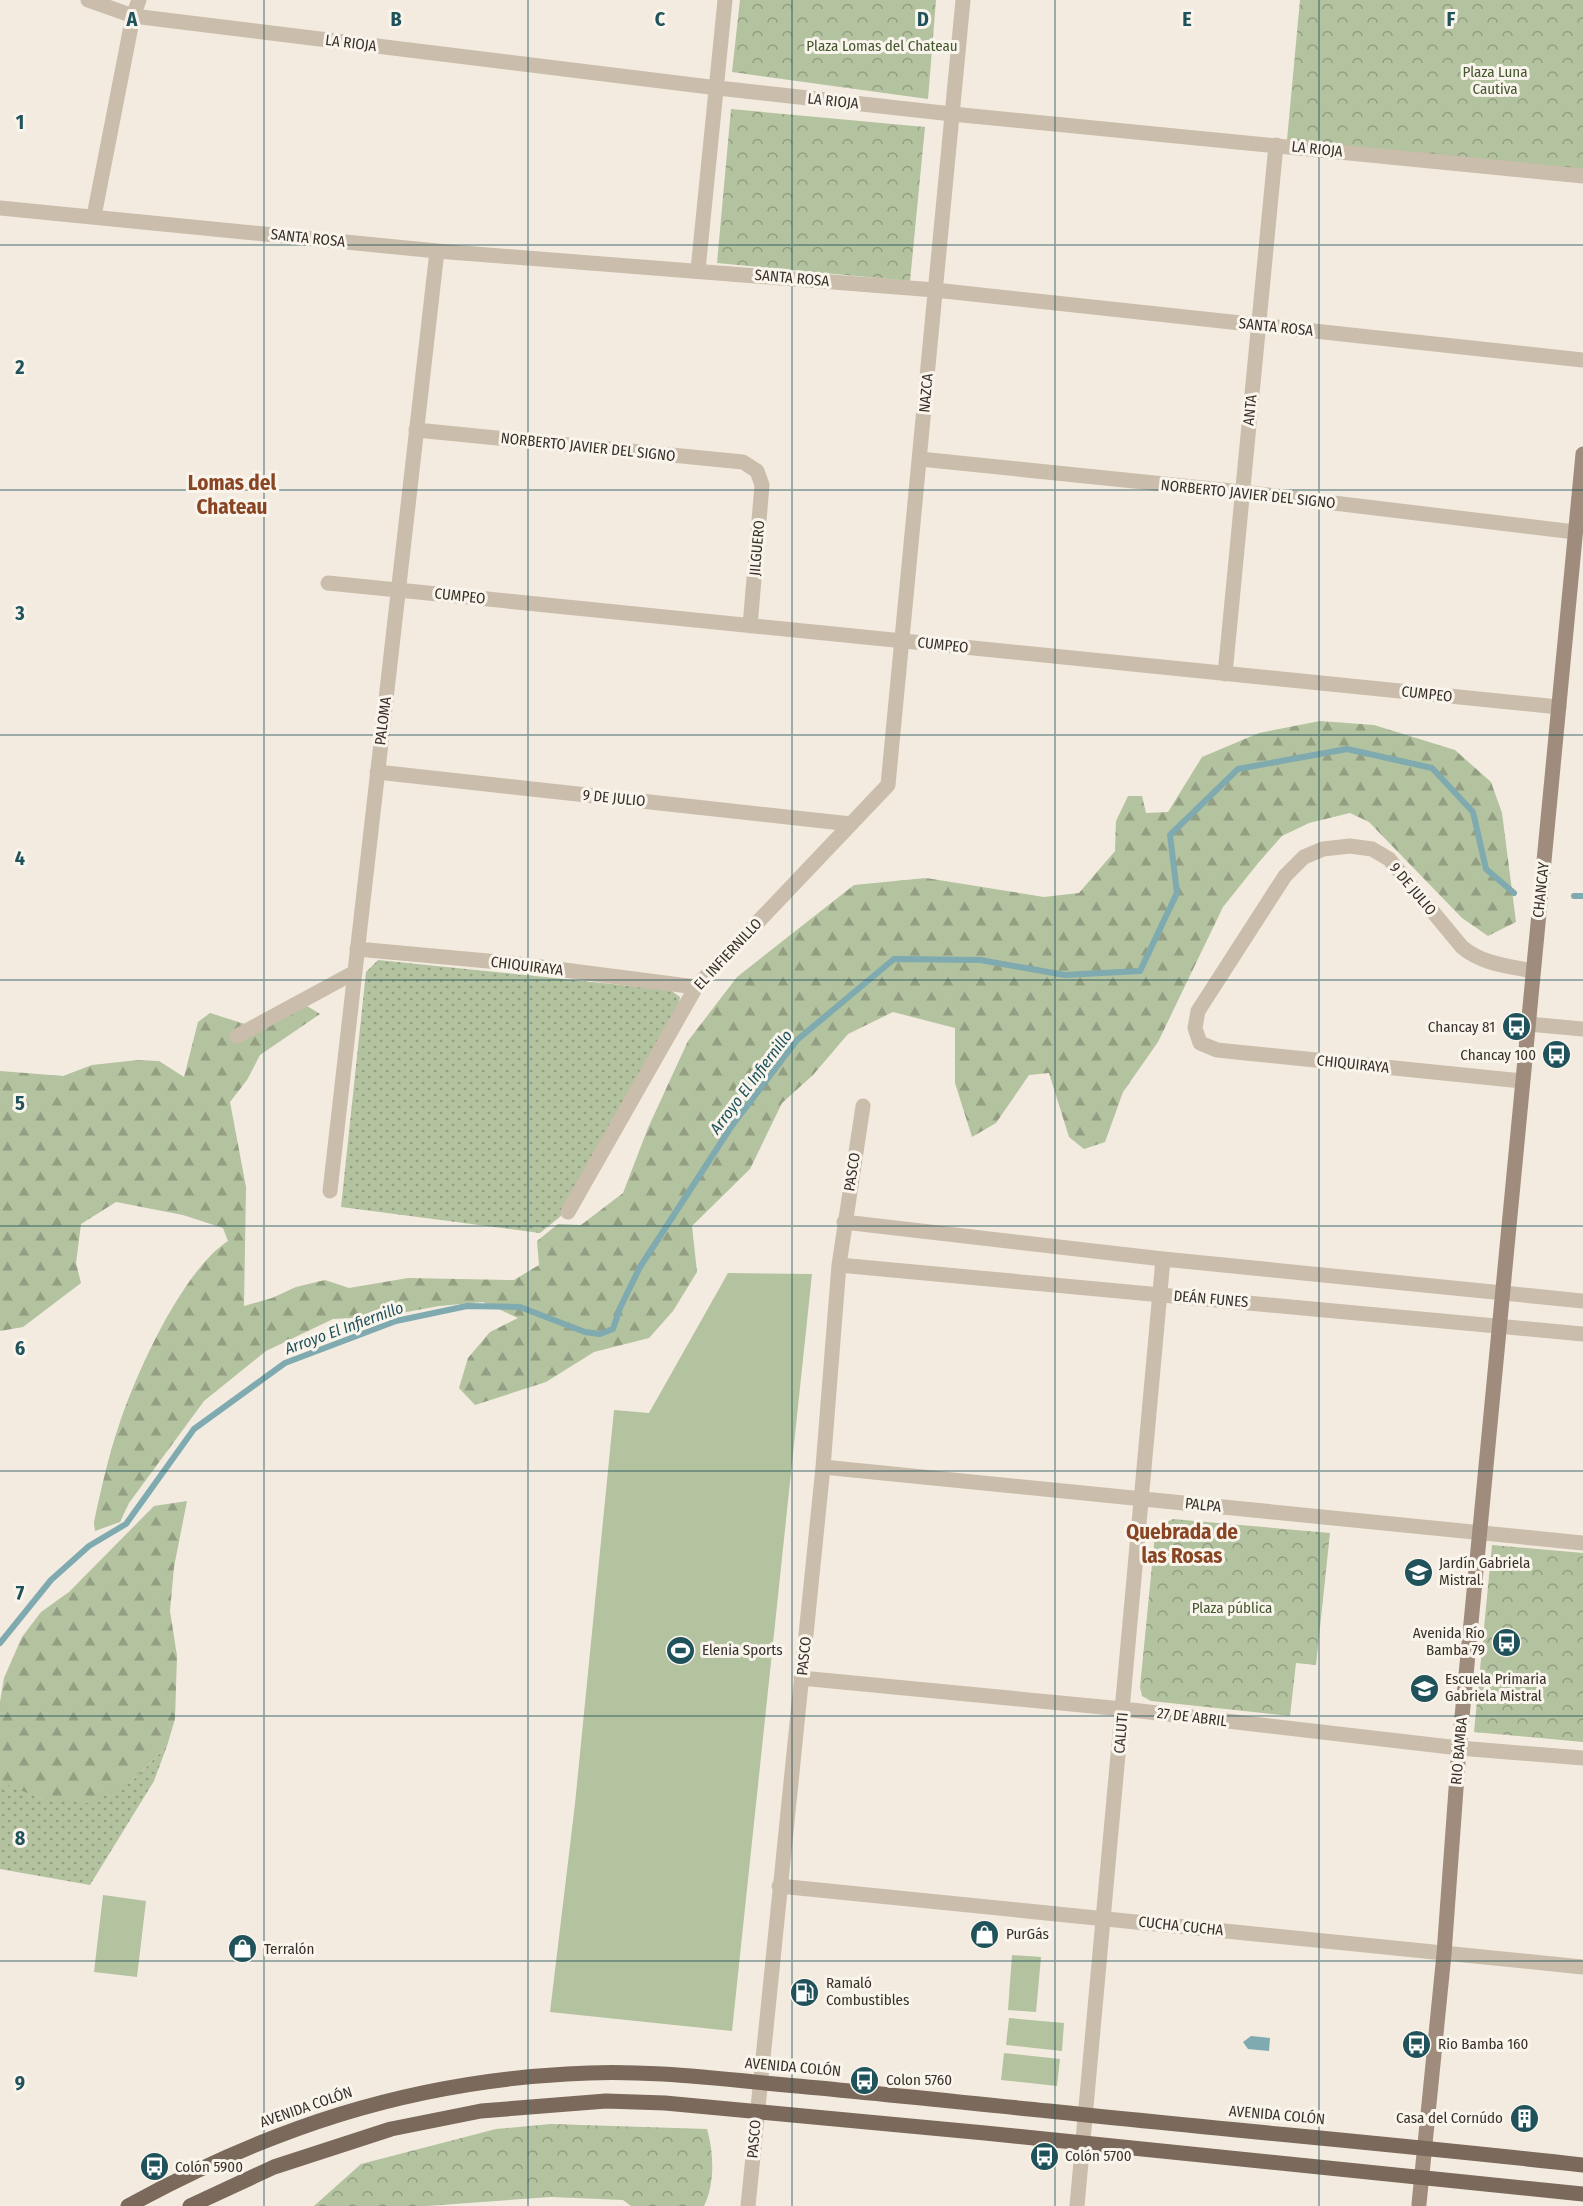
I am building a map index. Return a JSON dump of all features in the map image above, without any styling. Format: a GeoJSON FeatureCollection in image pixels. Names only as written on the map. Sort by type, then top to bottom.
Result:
{"type":"FeatureCollection","features":[{"type":"Feature","properties":{"kind":"main road","name":"CHANCAY"},"geometry":{"type":"LineString","coordinates":[[1498,1326],[1583,454]]}},
{"type":"Feature","properties":{"kind":"main road","name":"RIO BAMBA"},"geometry":{"type":"LineString","coordinates":[[1419,2205],[1444,1954],[1459,1748],[1498,1326]]}},
{"type":"Feature","properties":{"kind":"main road","name":"AVENIDA COLÓN"},"geometry":{"type":"LineString","coordinates":[[129,2206],[209,2163],[291,2129],[360,2107],[437,2090],[524,2077],[609,2072],[687,2075],[1583,2165]]}},
{"type":"Feature","properties":{"kind":"main road"},"geometry":{"type":"LineString","coordinates":[[190,2206],[252,2176],[336,2145],[391,2129],[481,2111],[547,2104],[626,2102],[1583,2194]]}},
{"type":"Feature","properties":{"kind":"street","name":"LA RIOJA"},"geometry":{"type":"LineString","coordinates":[[88,0],[133,16],[718,88],[952,114],[1583,176]]}},
{"type":"Feature","properties":{"kind":"street"},"geometry":{"type":"LineString","coordinates":[[94,216],[133,16],[139,0]]}},
{"type":"Feature","properties":{"kind":"street"},"geometry":{"type":"LineString","coordinates":[[698,270],[725,0]]}},
{"type":"Feature","properties":{"kind":"street","name":"NAZCA"},"geometry":{"type":"LineString","coordinates":[[888,785],[963,0]]}},
{"type":"Feature","properties":{"kind":"street","name":"ANTA"},"geometry":{"type":"LineString","coordinates":[[1225,674],[1276,145]]}},
{"type":"Feature","properties":{"kind":"street","name":"SANTA ROSA"},"geometry":{"type":"LineString","coordinates":[[0,208],[437,251],[936,290],[1583,360]]}},
{"type":"Feature","properties":{"kind":"street","name":"PALOMA"},"geometry":{"type":"LineString","coordinates":[[330,1191],[437,251]]}},
{"type":"Feature","properties":{"kind":"street","name":"NORBERTO JAVIER DEL SIGNO"},"geometry":{"type":"LineString","coordinates":[[416,430],[743,462],[757,471]]}},
{"type":"Feature","properties":{"kind":"street","name":"NORBERTO JAVIER DEL SIGNO"},"geometry":{"type":"LineString","coordinates":[[920,459],[1242,492],[1575,532]]}},
{"type":"Feature","properties":{"kind":"street","name":"JILGUERO"},"geometry":{"type":"LineString","coordinates":[[750,626],[762,485],[757,471]]}},
{"type":"Feature","properties":{"kind":"street","name":"CUMPEO"},"geometry":{"type":"LineString","coordinates":[[328,583],[1559,707]]}},
{"type":"Feature","properties":{"kind":"street","name":"9 DE JULIO"},"geometry":{"type":"LineString","coordinates":[[377,772],[851,824]]}},
{"type":"Feature","properties":{"kind":"street","name":"EL INFIERNILLO"},"geometry":{"type":"LineString","coordinates":[[568,1212],[696,987],[888,785]]}},
{"type":"Feature","properties":{"kind":"street","name":"9 DE JULIO"},"geometry":{"type":"LineString","coordinates":[[1195,1028],[1198,1011],[1285,876],[1304,857],[1323,849],[1350,846],[1372,849],[1389,860],[1472,956],[1533,971]]}},
{"type":"Feature","properties":{"kind":"street","name":"CHIQUIRAYA"},"geometry":{"type":"LineString","coordinates":[[357,949],[510,963],[696,987]]}},
{"type":"Feature","properties":{"kind":"street"},"geometry":{"type":"LineString","coordinates":[[237,1036],[355,972]]}},
{"type":"Feature","properties":{"kind":"street"},"geometry":{"type":"LineString","coordinates":[[1528,1024],[1583,1029]]}},
{"type":"Feature","properties":{"kind":"street","name":"CHIQUIRAYA"},"geometry":{"type":"LineString","coordinates":[[1195,1028],[1200,1043],[1217,1050],[1522,1081]]}},
{"type":"Feature","properties":{"kind":"street","name":"PASCO"},"geometry":{"type":"LineString","coordinates":[[748,2206],[779,1886],[824,1467],[839,1265],[863,1106]]}},
{"type":"Feature","properties":{"kind":"street"},"geometry":{"type":"LineString","coordinates":[[844,1222],[1163,1259],[1583,1301]]}},
{"type":"Feature","properties":{"kind":"street","name":"CALUTI"},"geometry":{"type":"LineString","coordinates":[[1077,2206],[1105,1918],[1163,1259]]}},
{"type":"Feature","properties":{"kind":"street","name":"DEÁN FUNES"},"geometry":{"type":"LineString","coordinates":[[839,1265],[1583,1334]]}},
{"type":"Feature","properties":{"kind":"street","name":"PALPA"},"geometry":{"type":"LineString","coordinates":[[824,1467],[1583,1543]]}},
{"type":"Feature","properties":{"kind":"street","name":"27 DE ABRIL"},"geometry":{"type":"LineString","coordinates":[[801,1678],[1123,1708],[1459,1748],[1583,1758]]}},
{"type":"Feature","properties":{"kind":"street","name":"CUCHA CUCHA"},"geometry":{"type":"LineString","coordinates":[[779,1886],[1583,1967]]}},
{"type":"Feature","properties":{"kind":"green space","name":"Plaza Lomas del Chateau"},"geometry":{"type":"Polygon","coordinates":[[[740,0],[936,0],[928,99],[732,72],[740,0]]]}},
{"type":"Feature","properties":{"kind":"green space","name":"Plaza Luna Cautiva"},"geometry":{"type":"Polygon","coordinates":[[[1300,0],[1583,0],[1583,170],[1287,140],[1300,0]]]}},
{"type":"Feature","properties":{"kind":"green space"},"geometry":{"type":"Polygon","coordinates":[[[731,109],[925,127],[910,281],[717,263],[731,109]]]}},
{"type":"Feature","properties":{"kind":"green space"},"geometry":{"type":"Polygon","coordinates":[[[1320,721],[1374,725],[1455,750],[1491,782],[1502,813],[1516,922],[1488,936],[1462,918],[1369,822],[1350,813],[1309,823],[1282,836],[1223,907],[1158,1042],[1123,1092],[1105,1142],[1084,1149],[1069,1137],[1049,1073],[1029,1075],[996,1123],[972,1137],[955,1083],[955,1028],[893,1012],[848,1034],[813,1075],[782,1103],[750,1169],[692,1226],[697,1272],[673,1311],[649,1338],[594,1352],[546,1382],[475,1405],[459,1388],[468,1358],[490,1332],[518,1318],[483,1302],[439,1306],[385,1316],[333,1319],[266,1351],[204,1401],[129,1503],[120,1522],[95,1531],[94,1522],[114,1439],[148,1353],[177,1299],[194,1275],[211,1255],[228,1241],[223,1228],[183,1215],[116,1202],[81,1224],[76,1263],[81,1283],[23,1327],[0,1331],[0,1071],[63,1076],[92,1065],[138,1060],[159,1061],[184,1077],[198,1022],[210,1013],[248,1025],[307,1006],[320,1014],[260,1055],[247,1080],[230,1102],[246,1187],[244,1306],[272,1298],[296,1287],[325,1280],[349,1288],[408,1278],[514,1280],[539,1265],[537,1241],[558,1224],[581,1225],[623,1193],[648,1128],[688,1041],[737,977],[854,885],[926,878],[1044,897],[1079,893],[1115,851],[1116,821],[1128,796],[1142,796],[1146,813],[1168,812],[1202,757],[1259,733],[1320,721]]]}},
{"type":"Feature","properties":{"kind":"green space"},"geometry":{"type":"Polygon","coordinates":[[[378,960],[670,990],[680,997],[678,1007],[561,1216],[540,1233],[341,1207],[366,972],[378,960]]]}},
{"type":"Feature","properties":{"kind":"green space","name":"Elenia Sports"},"geometry":{"type":"Polygon","coordinates":[[[728,1273],[812,1274],[732,2031],[550,2012],[575,1804],[614,1410],[649,1413],[728,1273]]]}},
{"type":"Feature","properties":{"kind":"green space"},"geometry":{"type":"Polygon","coordinates":[[[187,1501],[174,1567],[170,1611],[177,1656],[175,1719],[167,1746],[130,1783],[88,1803],[42,1799],[3,1783],[0,1781],[0,1702],[4,1678],[22,1637],[41,1612],[69,1592],[154,1506],[187,1501]]]}},
{"type":"Feature","properties":{"kind":"green space","name":"Plaza pública"},"geometry":{"type":"Polygon","coordinates":[[[1173,1519],[1330,1533],[1316,1665],[1296,1663],[1290,1716],[1151,1701],[1142,1696],[1140,1687],[1155,1535],[1161,1525],[1173,1519]]]}},
{"type":"Feature","properties":{"kind":"green space"},"geometry":{"type":"Polygon","coordinates":[[[1492,1545],[1583,1553],[1583,1742],[1474,1732],[1492,1545]]]}},
{"type":"Feature","properties":{"kind":"green space"},"geometry":{"type":"Polygon","coordinates":[[[167,1746],[154,1781],[90,1885],[0,1869],[0,1781],[42,1799],[130,1783],[167,1746]]]}},
{"type":"Feature","properties":{"kind":"green space"},"geometry":{"type":"Polygon","coordinates":[[[103,1895],[146,1901],[137,1977],[94,1972],[103,1895]]]}},
{"type":"Feature","properties":{"kind":"green space"},"geometry":{"type":"Polygon","coordinates":[[[1012,1955],[1041,1957],[1036,2012],[1008,2010],[1012,1955]]]}},
{"type":"Feature","properties":{"kind":"green space"},"geometry":{"type":"Polygon","coordinates":[[[1009,2018],[1064,2023],[1062,2051],[1006,2045],[1009,2018]]]}},
{"type":"Feature","properties":{"kind":"green space"},"geometry":{"type":"Polygon","coordinates":[[[1004,2053],[1060,2059],[1057,2086],[1001,2080],[1004,2053]]]}},
{"type":"Feature","properties":{"kind":"green space"},"geometry":{"type":"Polygon","coordinates":[[[551,2124],[707,2129],[711,2148],[712,2178],[704,2206],[631,2206],[623,2200],[551,2197],[427,2206],[314,2206],[361,2164],[496,2129],[551,2124]]]}},
{"type":"Feature","properties":{"kind":"water"},"geometry":{"type":"Polygon","coordinates":[[[1251,2036],[1270,2038],[1269,2051],[1248,2049],[1243,2042],[1251,2036]]]}},
{"type":"Feature","properties":{"kind":"waterway","name":"Arroyo El Infiernillo"},"geometry":{"type":"LineString","coordinates":[[0,1643],[51,1580],[89,1546],[126,1524],[194,1429],[285,1363],[396,1321],[467,1306],[520,1307],[585,1332],[600,1334],[613,1329],[620,1308],[640,1267],[731,1127],[797,1040],[894,959],[980,960],[1065,975],[1140,971],[1177,893],[1170,835],[1238,769],[1347,749],[1432,768],[1473,812],[1486,869],[1514,893]]}},
{"type":"Feature","properties":{"kind":"waterway","name":"Arroyo El Infiernillo"},"geometry":{"type":"LineString","coordinates":[[1574,896],[1583,896]]}},
{"type":"Feature","properties":{"kind":"place","name":"Chancay 81"},"geometry":{"type":"Point","coordinates":[1516,1027]}},
{"type":"Feature","properties":{"kind":"place","name":"Chancay 100"},"geometry":{"type":"Point","coordinates":[1557,1055]}},
{"type":"Feature","properties":{"kind":"place","name":"Jardín Gabriela Mistral."},"geometry":{"type":"Point","coordinates":[1418,1572]}},
{"type":"Feature","properties":{"kind":"place","name":"Avenida Río Bamba 79"},"geometry":{"type":"Point","coordinates":[1506,1642]}},
{"type":"Feature","properties":{"kind":"place","name":"Elenia Sports"},"geometry":{"type":"Point","coordinates":[681,1650]}},
{"type":"Feature","properties":{"kind":"place","name":"Escuela Primaria Gabriela Mistral"},"geometry":{"type":"Point","coordinates":[1424,1688]}},
{"type":"Feature","properties":{"kind":"place","name":"PurGás"},"geometry":{"type":"Point","coordinates":[985,1934]}},
{"type":"Feature","properties":{"kind":"place","name":"Terralón"},"geometry":{"type":"Point","coordinates":[243,1949]}},
{"type":"Feature","properties":{"kind":"place","name":"Ramaló Combustibles"},"geometry":{"type":"Point","coordinates":[805,1992]}},
{"type":"Feature","properties":{"kind":"place","name":"Rio Bamba 160"},"geometry":{"type":"Point","coordinates":[1417,2044]}},
{"type":"Feature","properties":{"kind":"place","name":"Colon 5760"},"geometry":{"type":"Point","coordinates":[865,2080]}},
{"type":"Feature","properties":{"kind":"place","name":"Casa del Cornúdo"},"geometry":{"type":"Point","coordinates":[1524,2118]}},
{"type":"Feature","properties":{"kind":"place","name":"Colón 5700"},"geometry":{"type":"Point","coordinates":[1044,2156]}},
{"type":"Feature","properties":{"kind":"place","name":"Colón 5900"},"geometry":{"type":"Point","coordinates":[154,2167]}},
{"type":"Feature","properties":{"kind":"district","name":"Lomas del Chateau"},"geometry":{"type":"Point","coordinates":[232,495]}},
{"type":"Feature","properties":{"kind":"district","name":"Quebrada de las Rosas"},"geometry":{"type":"Point","coordinates":[1182,1544]}}]}
